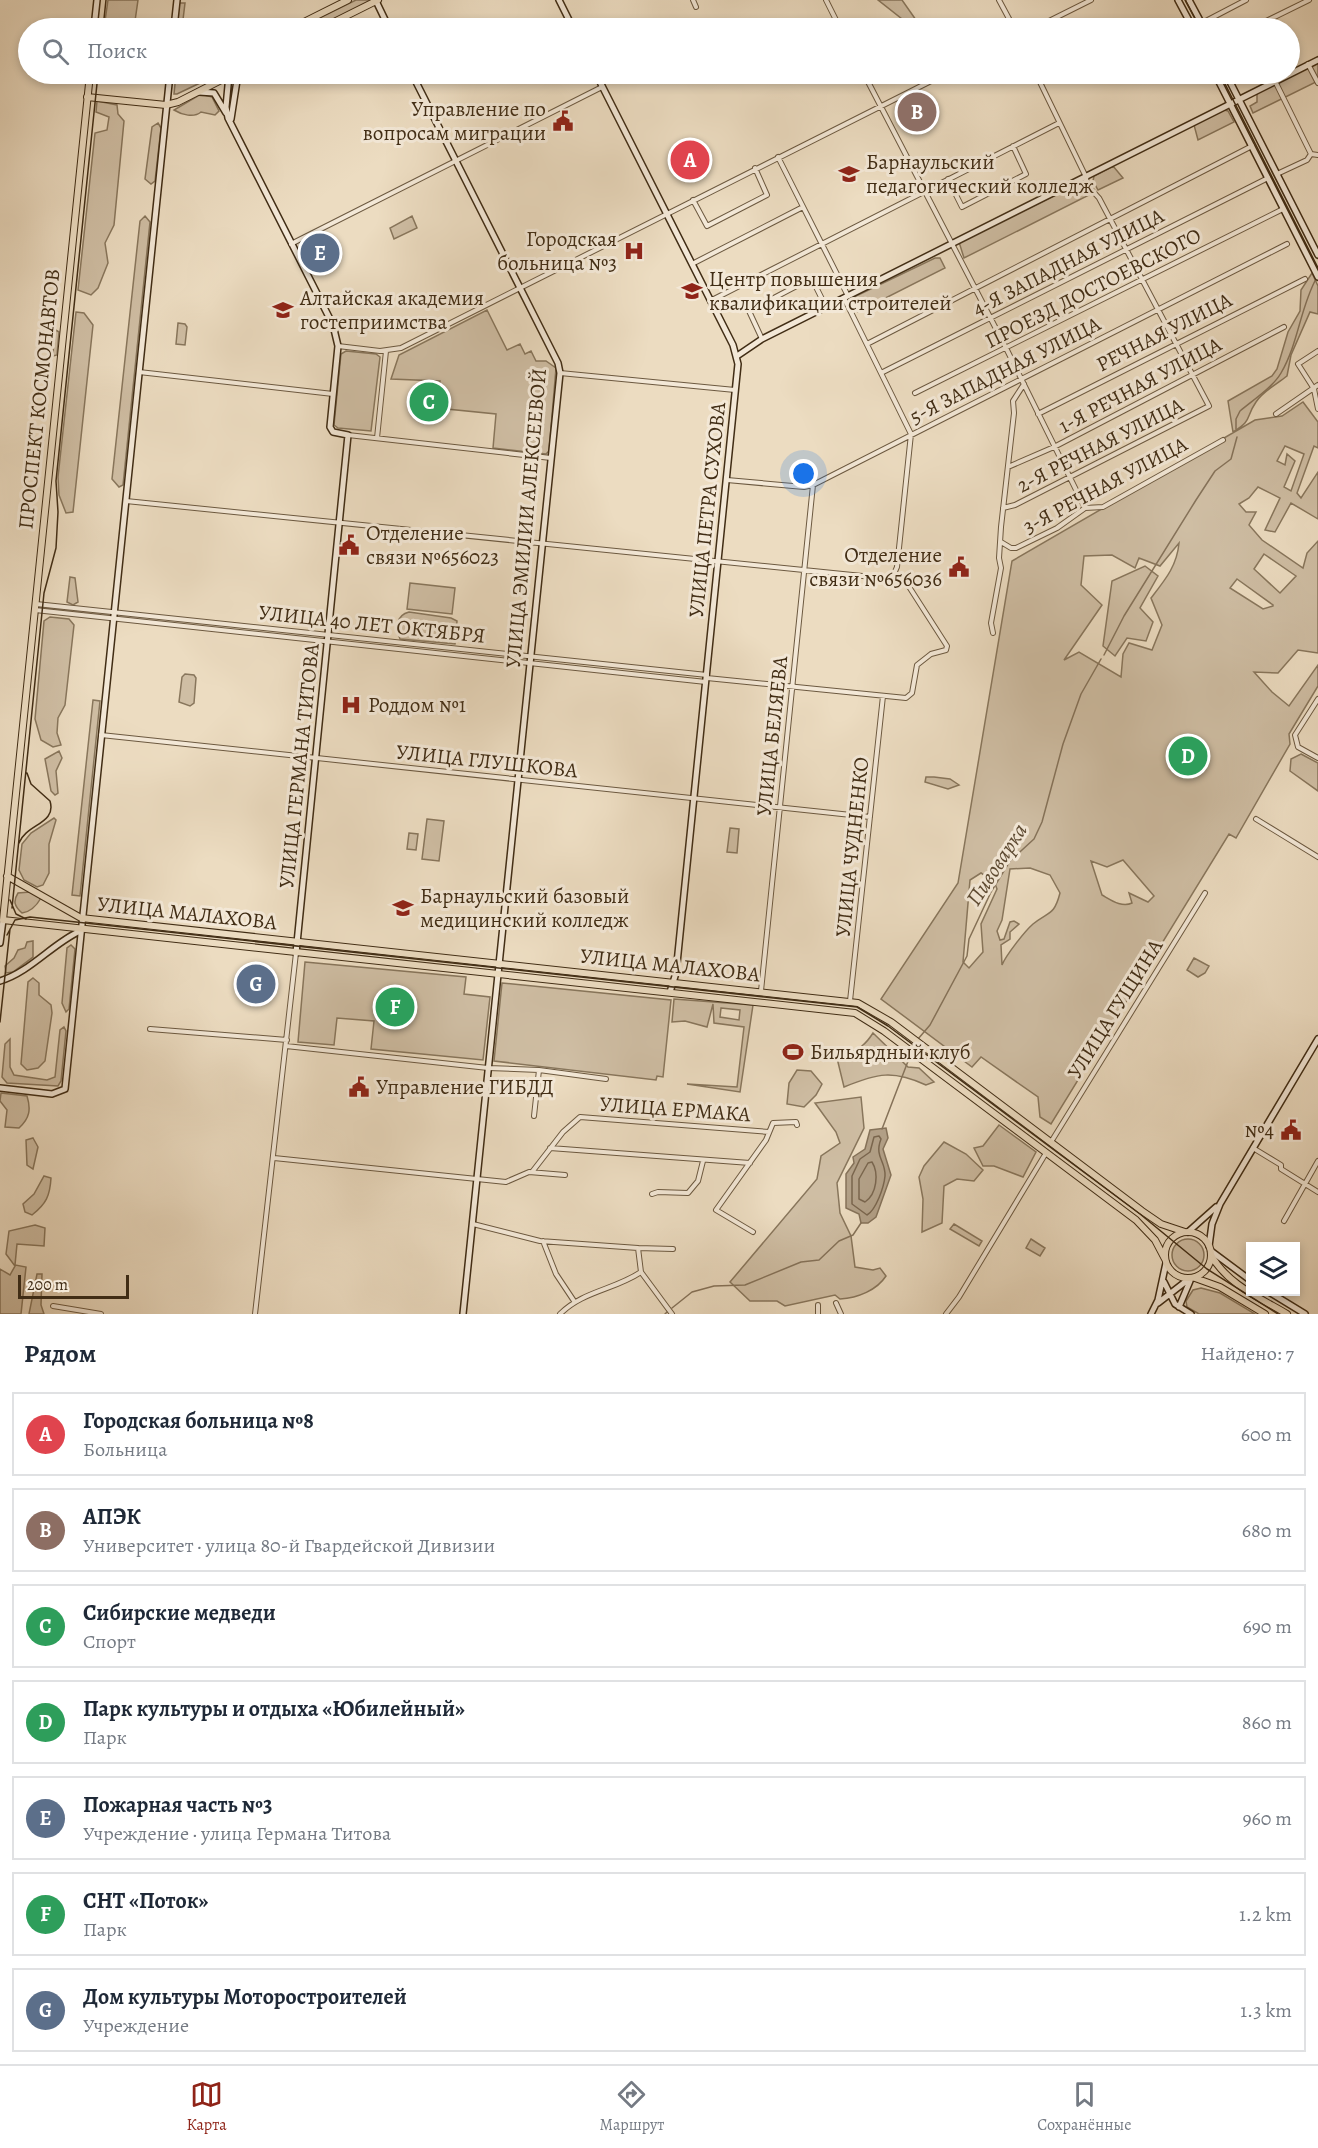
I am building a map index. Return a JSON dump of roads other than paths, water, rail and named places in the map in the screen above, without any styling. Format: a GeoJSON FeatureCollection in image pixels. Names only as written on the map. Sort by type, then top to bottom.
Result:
{"type":"FeatureCollection","features":[{"type":"Feature","properties":{"kind":"main road"},"geometry":{"type":"LineString","coordinates":[[312,18],[348,0]]}},
{"type":"Feature","properties":{"kind":"main road"},"geometry":{"type":"LineString","coordinates":[[342,18],[377,1]]}},
{"type":"Feature","properties":{"kind":"main road","name":"ПРОСПЕКТ КОСМОНАВТОВ"},"geometry":{"type":"LineString","coordinates":[[1,920],[89,84]]}},
{"type":"Feature","properties":{"kind":"main road"},"geometry":{"type":"LineString","coordinates":[[87,97],[166,105],[211,84]]}},
{"type":"Feature","properties":{"kind":"main road"},"geometry":{"type":"LineString","coordinates":[[7,876],[81,918]]}},
{"type":"Feature","properties":{"kind":"main road","name":"УЛИЦА МАЛАХОВА"},"geometry":{"type":"LineString","coordinates":[[81,918],[850,1000],[865,1005],[891,1022],[1161,1224],[1186,1232]]}},
{"type":"Feature","properties":{"kind":"main road","name":"УЛИЦА МАЛАХОВА"},"geometry":{"type":"LineString","coordinates":[[1,920],[80,931],[837,1010],[861,1016],[1145,1227],[1155,1240],[1165,1261]]}},
{"type":"Feature","properties":{"kind":"main road"},"geometry":{"type":"LineString","coordinates":[[1265,1314],[1220,1287],[1174,1275],[1165,1261],[1169,1241],[1186,1232],[1201,1236],[1221,1271],[1236,1283],[1287,1314]]}},
{"type":"Feature","properties":{"kind":"main road"},"geometry":{"type":"LineString","coordinates":[[1192,1278],[1207,1269],[1210,1251]]}},
{"type":"Feature","properties":{"kind":"street"},"geometry":{"type":"LineString","coordinates":[[95,18],[97,0]]}},
{"type":"Feature","properties":{"kind":"street"},"geometry":{"type":"LineString","coordinates":[[175,18],[177,0]]}},
{"type":"Feature","properties":{"kind":"street"},"geometry":{"type":"LineString","coordinates":[[559,0],[568,18]]}},
{"type":"Feature","properties":{"kind":"street"},"geometry":{"type":"LineString","coordinates":[[693,0],[696,7]]}},
{"type":"Feature","properties":{"kind":"street"},"geometry":{"type":"LineString","coordinates":[[826,0],[835,18]]}},
{"type":"Feature","properties":{"kind":"street"},"geometry":{"type":"LineString","coordinates":[[999,0],[1009,18]]}},
{"type":"Feature","properties":{"kind":"street"},"geometry":{"type":"LineString","coordinates":[[1055,18],[1091,0]]}},
{"type":"Feature","properties":{"kind":"street"},"geometry":{"type":"LineString","coordinates":[[1178,0],[1188,18]]}},
{"type":"Feature","properties":{"kind":"street"},"geometry":{"type":"LineString","coordinates":[[1189,0],[1198,18]]}},
{"type":"Feature","properties":{"kind":"street"},"geometry":{"type":"LineString","coordinates":[[1216,18],[1246,0]]}},
{"type":"Feature","properties":{"kind":"street"},"geometry":{"type":"LineString","coordinates":[[1294,0],[1302,4]]}},
{"type":"Feature","properties":{"kind":"street"},"geometry":{"type":"LineString","coordinates":[[1273,18],[1309,0]]}},
{"type":"Feature","properties":{"kind":"street"},"geometry":{"type":"LineString","coordinates":[[377,1],[385,18]]}},
{"type":"Feature","properties":{"kind":"street"},"geometry":{"type":"LineString","coordinates":[[1300,68],[1318,60]]}},
{"type":"Feature","properties":{"kind":"street"},"geometry":{"type":"LineString","coordinates":[[1308,64],[1318,83]]}},
{"type":"Feature","properties":{"kind":"street"},"geometry":{"type":"LineString","coordinates":[[0,1088],[52,1094],[64,1089],[169,84]]}},
{"type":"Feature","properties":{"kind":"street"},"geometry":{"type":"LineString","coordinates":[[228,118],[226,107],[229,84]]}},
{"type":"Feature","properties":{"kind":"street"},"geometry":{"type":"LineString","coordinates":[[232,126],[231,117],[236,84]]}},
{"type":"Feature","properties":{"kind":"street","name":"УЛИЦА ЭМИЛИИ АЛЕКСЕЕВОЙ"},"geometry":{"type":"LineString","coordinates":[[417,84],[558,363],[560,373],[497,974]]}},
{"type":"Feature","properties":{"kind":"street","name":"УЛИЦА ПЕТРА СУХОВА"},"geometry":{"type":"LineString","coordinates":[[601,84],[737,356],[737,390],[676,973],[670,992]]}},
{"type":"Feature","properties":{"kind":"street"},"geometry":{"type":"LineString","coordinates":[[869,84],[1006,348],[1085,508]]}},
{"type":"Feature","properties":{"kind":"street"},"geometry":{"type":"LineString","coordinates":[[338,346],[386,351],[401,348],[924,84]]}},
{"type":"Feature","properties":{"kind":"street"},"geometry":{"type":"LineString","coordinates":[[1040,84],[1086,177],[1086,185],[1099,198],[1192,374]]}},
{"type":"Feature","properties":{"kind":"street"},"geometry":{"type":"LineString","coordinates":[[1220,84],[1318,277]]}},
{"type":"Feature","properties":{"kind":"street"},"geometry":{"type":"LineString","coordinates":[[1231,84],[1318,255]]}},
{"type":"Feature","properties":{"kind":"street"},"geometry":{"type":"LineString","coordinates":[[737,356],[762,339],[1269,84]]}},
{"type":"Feature","properties":{"kind":"street"},"geometry":{"type":"LineString","coordinates":[[1276,84],[1311,154]]}},
{"type":"Feature","properties":{"kind":"street"},"geometry":{"type":"LineString","coordinates":[[291,243],[602,87]]}},
{"type":"Feature","properties":{"kind":"street"},"geometry":{"type":"LineString","coordinates":[[195,92],[214,93],[333,325],[338,346],[331,431],[348,435],[552,458]]}},
{"type":"Feature","properties":{"kind":"street"},"geometry":{"type":"LineString","coordinates":[[710,301],[1059,123]]}},
{"type":"Feature","properties":{"kind":"street"},"geometry":{"type":"LineString","coordinates":[[948,179],[962,207],[1026,174],[1013,146]]}},
{"type":"Feature","properties":{"kind":"street"},"geometry":{"type":"LineString","coordinates":[[867,344],[1252,146]]}},
{"type":"Feature","properties":{"kind":"street"},"geometry":{"type":"LineString","coordinates":[[1311,154],[1318,154]]}},
{"type":"Feature","properties":{"kind":"street"},"geometry":{"type":"LineString","coordinates":[[1277,174],[1307,160],[1311,154]]}},
{"type":"Feature","properties":{"kind":"street"},"geometry":{"type":"LineString","coordinates":[[126,501],[543,545],[882,578],[893,576],[897,567],[911,434],[778,157]]}},
{"type":"Feature","properties":{"kind":"street"},"geometry":{"type":"LineString","coordinates":[[693,200],[707,226],[767,195],[755,168]]}},
{"type":"Feature","properties":{"kind":"street","name":"4-Я ЗАПАДНАЯ УЛИЦА"},"geometry":{"type":"LineString","coordinates":[[881,373],[1268,178]]}},
{"type":"Feature","properties":{"kind":"street"},"geometry":{"type":"LineString","coordinates":[[692,264],[803,207]]}},
{"type":"Feature","properties":{"kind":"street","name":"ПРОЕЗД ДОСТОЕВСКОГО"},"geometry":{"type":"LineString","coordinates":[[915,393],[1284,209]]}},
{"type":"Feature","properties":{"kind":"street","name":"5-Я ЗАПАДНАЯ УЛИЦА"},"geometry":{"type":"LineString","coordinates":[[727,480],[804,487],[813,485],[1287,244]]}},
{"type":"Feature","properties":{"kind":"street","name":"РЕЧНАЯ УЛИЦА"},"geometry":{"type":"LineString","coordinates":[[1038,414],[1305,279]]}},
{"type":"Feature","properties":{"kind":"street"},"geometry":{"type":"LineString","coordinates":[[762,339],[749,311],[808,280],[813,281],[826,307]]}},
{"type":"Feature","properties":{"kind":"street","name":"1-Я РЕЧНАЯ УЛИЦА"},"geometry":{"type":"LineString","coordinates":[[1008,468],[1054,447],[1284,327]]}},
{"type":"Feature","properties":{"kind":"street"},"geometry":{"type":"LineString","coordinates":[[377,438],[386,351]]}},
{"type":"Feature","properties":{"kind":"street"},"geometry":{"type":"LineString","coordinates":[[1318,351],[1298,364],[1316,387],[1318,409]]}},
{"type":"Feature","properties":{"kind":"street"},"geometry":{"type":"LineString","coordinates":[[138,372],[333,394]]}},
{"type":"Feature","properties":{"kind":"street"},"geometry":{"type":"LineString","coordinates":[[560,373],[737,390]]}},
{"type":"Feature","properties":{"kind":"street","name":"2-Я РЕЧНАЯ УЛИЦА"},"geometry":{"type":"LineString","coordinates":[[1003,508],[1015,506],[1209,406],[1192,374]]}},
{"type":"Feature","properties":{"kind":"street"},"geometry":{"type":"LineString","coordinates":[[993,633],[991,623],[998,596],[1012,401],[1024,384]]}},
{"type":"Feature","properties":{"kind":"street"},"geometry":{"type":"LineString","coordinates":[[1276,414],[1316,387]]}},
{"type":"Feature","properties":{"kind":"street","name":"УЛИЦА ГЕРМАНА ТИТОВА"},"geometry":{"type":"LineString","coordinates":[[255,1314],[287,1040],[348,435]]}},
{"type":"Feature","properties":{"kind":"street","name":"3-Я РЕЧНАЯ УЛИЦА"},"geometry":{"type":"LineString","coordinates":[[1001,542],[1011,549],[1016,548],[1057,528],[1085,508],[1103,507],[1223,440]]}},
{"type":"Feature","properties":{"kind":"street","name":"УЛИЦА БЕЛЯЕВА"},"geometry":{"type":"LineString","coordinates":[[761,991],[813,485]]}},
{"type":"Feature","properties":{"kind":"street","name":"УЛИЦА 40 ЛЕТ ОКТЯБРЯ"},"geometry":{"type":"LineString","coordinates":[[35,607],[112,619],[530,663],[883,696],[909,696],[917,666],[931,654],[946,650],[947,646],[906,582],[893,576]]}},
{"type":"Feature","properties":{"kind":"street","name":"УЛИЦА 40 ЛЕТ ОКТЯБРЯ"},"geometry":{"type":"LineString","coordinates":[[35,607],[114,612],[328,634],[706,678]]}},
{"type":"Feature","properties":{"kind":"street","name":"УЛИЦА ЧУДНЕНКО"},"geometry":{"type":"LineString","coordinates":[[850,1000],[883,696]]}},
{"type":"Feature","properties":{"kind":"street"},"geometry":{"type":"LineString","coordinates":[[1318,699],[1316,706],[1295,735],[1298,747],[1318,758]]}},
{"type":"Feature","properties":{"kind":"street","name":"УЛИЦА ГЛУШКОВА"},"geometry":{"type":"LineString","coordinates":[[100,735],[870,817]]}},
{"type":"Feature","properties":{"kind":"street"},"geometry":{"type":"LineString","coordinates":[[1256,819],[1318,857]]}},
{"type":"Feature","properties":{"kind":"street","name":"УЛИЦА ГУЩИНА"},"geometry":{"type":"LineString","coordinates":[[1051,1142],[1205,893]]}},
{"type":"Feature","properties":{"kind":"street","name":"ПРОСПЕКТ КОСМОНАВТОВ"},"geometry":{"type":"LineString","coordinates":[[0,943],[1,920]]}},
{"type":"Feature","properties":{"kind":"street"},"geometry":{"type":"LineString","coordinates":[[0,981],[11,977],[62,939],[80,931]]}},
{"type":"Feature","properties":{"kind":"street"},"geometry":{"type":"LineString","coordinates":[[463,1314],[497,974]]}},
{"type":"Feature","properties":{"kind":"street"},"geometry":{"type":"LineString","coordinates":[[150,1029],[287,1040]]}},
{"type":"Feature","properties":{"kind":"street"},"geometry":{"type":"LineString","coordinates":[[1246,1277],[1210,1251],[1212,1224],[1220,1204],[1318,1040]]}},
{"type":"Feature","properties":{"kind":"street"},"geometry":{"type":"LineString","coordinates":[[286,1046],[488,1068],[539,1070],[606,1079]]}},
{"type":"Feature","properties":{"kind":"street"},"geometry":{"type":"LineString","coordinates":[[534,1116],[539,1070]]}},
{"type":"Feature","properties":{"kind":"street","name":"УЛИЦА ЕРМАКА"},"geometry":{"type":"LineString","coordinates":[[550,1148],[580,1117],[769,1132]]}},
{"type":"Feature","properties":{"kind":"street"},"geometry":{"type":"LineString","coordinates":[[753,1232],[716,1210],[750,1164],[776,1120],[795,1122],[797,1125]]}},
{"type":"Feature","properties":{"kind":"street"},"geometry":{"type":"LineString","coordinates":[[531,1172],[550,1148],[750,1164]]}},
{"type":"Feature","properties":{"kind":"street"},"geometry":{"type":"LineString","coordinates":[[1253,1148],[1318,1192]]}},
{"type":"Feature","properties":{"kind":"street"},"geometry":{"type":"LineString","coordinates":[[946,1314],[959,1297],[1046,1152]]}},
{"type":"Feature","properties":{"kind":"street"},"geometry":{"type":"LineString","coordinates":[[274,1158],[506,1182],[523,1173],[531,1172],[565,1175]]}},
{"type":"Feature","properties":{"kind":"street"},"geometry":{"type":"LineString","coordinates":[[652,1194],[658,1192],[688,1193],[698,1181],[703,1161]]}},
{"type":"Feature","properties":{"kind":"street"},"geometry":{"type":"LineString","coordinates":[[1284,1221],[1318,1161]]}},
{"type":"Feature","properties":{"kind":"street"},"geometry":{"type":"LineString","coordinates":[[1186,1232],[1220,1204]]}},
{"type":"Feature","properties":{"kind":"street"},"geometry":{"type":"LineString","coordinates":[[473,1224],[496,1228],[517,1237],[543,1241],[673,1249]]}},
{"type":"Feature","properties":{"kind":"street"},"geometry":{"type":"LineString","coordinates":[[543,1241],[556,1274],[574,1300]]}},
{"type":"Feature","properties":{"kind":"street"},"geometry":{"type":"LineString","coordinates":[[638,1248],[641,1272],[672,1314]]}},
{"type":"Feature","properties":{"kind":"street"},"geometry":{"type":"LineString","coordinates":[[1157,1304],[1165,1261]]}},
{"type":"Feature","properties":{"kind":"street"},"geometry":{"type":"LineString","coordinates":[[560,1314],[574,1300],[620,1284],[641,1272]]}},
{"type":"Feature","properties":{"kind":"street"},"geometry":{"type":"LineString","coordinates":[[1151,1314],[1157,1304],[1168,1294],[1192,1278]]}},
{"type":"Feature","properties":{"kind":"street"},"geometry":{"type":"LineString","coordinates":[[1179,1307],[1185,1288],[1192,1278]]}},
{"type":"Feature","properties":{"kind":"street"},"geometry":{"type":"LineString","coordinates":[[1163,1280],[1168,1294],[1179,1307],[1191,1314]]}},
{"type":"Feature","properties":{"kind":"street"},"geometry":{"type":"LineString","coordinates":[[1276,1296],[1305,1314]]}},
{"type":"Feature","properties":{"kind":"street"},"geometry":{"type":"LineString","coordinates":[[836,1303],[841,1314]]}},
{"type":"Feature","properties":{"kind":"street"},"geometry":{"type":"LineString","coordinates":[[818,1305],[818,1314]]}},
{"type":"Feature","properties":{"kind":"street"},"geometry":{"type":"LineString","coordinates":[[52,1306],[101,1314]]}},
{"type":"Feature","properties":{"kind":"water"},"geometry":{"type":"Polygon","coordinates":[[[886,1128],[888,1138],[883,1149],[891,1175],[876,1217],[868,1223],[861,1223],[859,1214],[846,1208],[846,1174],[854,1163],[853,1157],[865,1149],[870,1130],[886,1128]]]}},
{"type":"Feature","properties":{"kind":"waterway","name":"Пивоварка"},"geometry":{"type":"LineString","coordinates":[[1236,429],[1236,419],[1240,411],[1268,388],[1281,373],[1292,349],[1311,288],[1317,277]]}},
{"type":"Feature","properties":{"kind":"waterway","name":"Пивоварка"},"geometry":{"type":"LineString","coordinates":[[1104,655],[1124,616],[1196,500],[1215,471],[1231,459],[1237,437]]}},
{"type":"Feature","properties":{"kind":"waterway","name":"Пивоварка"},"geometry":{"type":"LineString","coordinates":[[918,1039],[930,1025],[967,956],[969,939],[991,892],[1010,861],[1034,839],[1042,822],[1063,744],[1081,694],[1101,659]]}},
{"type":"Feature","properties":{"kind":"waterway","name":"Пивоварка"},"geometry":{"type":"LineString","coordinates":[[882,1129],[910,1056]]}},
{"type":"Feature","properties":{"kind":"waterway","name":"Пивоварка"},"geometry":{"type":"LineString","coordinates":[[672,1308],[692,1292],[714,1286],[745,1285],[801,1262],[819,1260],[839,1241],[853,1235],[861,1223]]}},
{"type":"Feature","properties":{"kind":"tram line"},"geometry":{"type":"LineString","coordinates":[[104,18],[106,0]]}},
{"type":"Feature","properties":{"kind":"tram line"},"geometry":{"type":"LineString","coordinates":[[1185,0],[1195,18]]}},
{"type":"Feature","properties":{"kind":"tram line"},"geometry":{"type":"LineString","coordinates":[[12,908],[44,593],[56,548],[58,512],[56,481],[97,84]]}},
{"type":"Feature","properties":{"kind":"tram line"},"geometry":{"type":"LineString","coordinates":[[1225,84],[1318,268]]}},
{"type":"Feature","properties":{"kind":"tram line"},"geometry":{"type":"LineString","coordinates":[[19,843],[28,832],[49,815],[51,809],[50,801],[31,784],[27,773]]}},
{"type":"Feature","properties":{"kind":"tram line"},"geometry":{"type":"LineString","coordinates":[[10,900],[16,914],[26,919]]}},
{"type":"Feature","properties":{"kind":"tram line"},"geometry":{"type":"LineString","coordinates":[[7,935],[15,920],[30,917],[857,1007],[888,1026],[1140,1214],[1207,1269],[1278,1314]]}},
{"type":"Feature","properties":{"kind":"tram line"},"geometry":{"type":"LineString","coordinates":[[0,1022],[10,929]]}},
{"type":"Feature","properties":{"kind":"place","name":"АПЭК"},"geometry":{"type":"Point","coordinates":[917,112]}},
{"type":"Feature","properties":{"kind":"place","name":"Управление по вопросам миграции"},"geometry":{"type":"Point","coordinates":[563,121]}},
{"type":"Feature","properties":{"kind":"place","name":"Городская больница №8"},"geometry":{"type":"Point","coordinates":[690,160]}},
{"type":"Feature","properties":{"kind":"place","name":"Барнаульский педагогический колледж"},"geometry":{"type":"Point","coordinates":[849,174]}},
{"type":"Feature","properties":{"kind":"place","name":"Городская больница №3"},"geometry":{"type":"Point","coordinates":[634,251]}},
{"type":"Feature","properties":{"kind":"place","name":"Пожарная часть №3"},"geometry":{"type":"Point","coordinates":[320,253]}},
{"type":"Feature","properties":{"kind":"place","name":"Центр повышения квалификации строителей"},"geometry":{"type":"Point","coordinates":[692,291]}},
{"type":"Feature","properties":{"kind":"place","name":"Алтайская академия гостеприимства"},"geometry":{"type":"Point","coordinates":[283,310]}},
{"type":"Feature","properties":{"kind":"place","name":"Сибирские медведи"},"geometry":{"type":"Point","coordinates":[429,402]}},
{"type":"Feature","properties":{"kind":"place","name":"Отделение связи №656023"},"geometry":{"type":"Point","coordinates":[349,545]}},
{"type":"Feature","properties":{"kind":"place","name":"Отделение связи №656036"},"geometry":{"type":"Point","coordinates":[959,567]}},
{"type":"Feature","properties":{"kind":"place","name":"Роддом №1"},"geometry":{"type":"Point","coordinates":[351,705]}},
{"type":"Feature","properties":{"kind":"place","name":"Парк культуры и отдыха «Юбилейный»"},"geometry":{"type":"Point","coordinates":[1188,756]}},
{"type":"Feature","properties":{"kind":"place","name":"Барнаульский базовый медицинский колледж"},"geometry":{"type":"Point","coordinates":[403,908]}},
{"type":"Feature","properties":{"kind":"place","name":"Дом культуры Моторостроителей"},"geometry":{"type":"Point","coordinates":[256,984]}},
{"type":"Feature","properties":{"kind":"place","name":"СНТ «Поток»"},"geometry":{"type":"Point","coordinates":[395,1007]}},
{"type":"Feature","properties":{"kind":"place","name":"Бильярдный клуб"},"geometry":{"type":"Point","coordinates":[793,1052]}},
{"type":"Feature","properties":{"kind":"place","name":"Управление ГИБДД"},"geometry":{"type":"Point","coordinates":[359,1087]}},
{"type":"Feature","properties":{"kind":"place","name":"№4"},"geometry":{"type":"Point","coordinates":[1291,1130]}}]}
